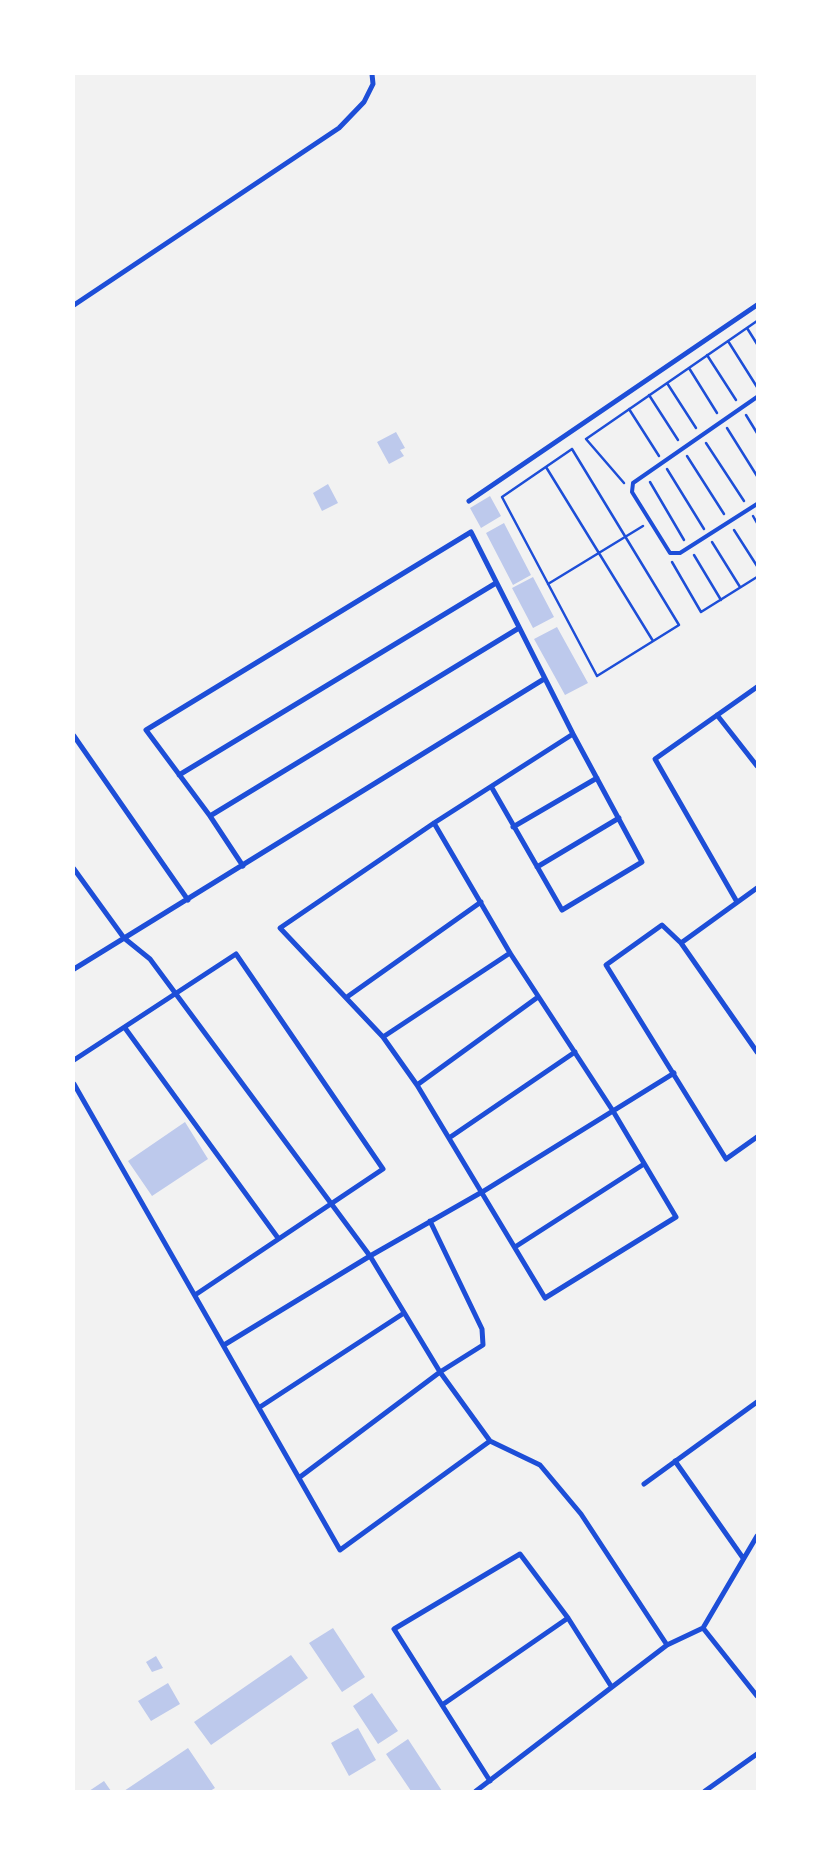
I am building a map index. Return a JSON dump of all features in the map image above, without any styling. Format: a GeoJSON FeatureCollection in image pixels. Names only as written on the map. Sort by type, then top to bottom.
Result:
{"type":"FeatureCollection","features":[{"type":"Feature","properties":{"kind":"street"},"geometry":{"type":"LineString","coordinates":[[74,305],[339,128],[364,102],[373,84],[372,74]]}},
{"type":"Feature","properties":{"kind":"street"},"geometry":{"type":"LineString","coordinates":[[469,501],[757,306]]}},
{"type":"Feature","properties":{"kind":"street"},"geometry":{"type":"LineString","coordinates":[[243,866],[210,816],[146,730],[470,532],[544,679],[642,862],[562,910],[492,788]]}},
{"type":"Feature","properties":{"kind":"street"},"geometry":{"type":"LineString","coordinates":[[179,775],[496,583]]}},
{"type":"Feature","properties":{"kind":"street"},"geometry":{"type":"LineString","coordinates":[[210,816],[519,628]]}},
{"type":"Feature","properties":{"kind":"street"},"geometry":{"type":"LineString","coordinates":[[74,969],[544,679]]}},
{"type":"Feature","properties":{"kind":"street"},"geometry":{"type":"LineString","coordinates":[[737,902],[655,759],[757,686]]}},
{"type":"Feature","properties":{"kind":"street"},"geometry":{"type":"LineString","coordinates":[[717,715],[757,766]]}},
{"type":"Feature","properties":{"kind":"street"},"geometry":{"type":"LineString","coordinates":[[434,823],[510,952],[613,1111],[676,1217],[545,1298],[417,1085],[383,1037],[280,928],[434,823],[492,788],[573,734]]}},
{"type":"Feature","properties":{"kind":"street"},"geometry":{"type":"LineString","coordinates":[[74,736],[188,900]]}},
{"type":"Feature","properties":{"kind":"street"},"geometry":{"type":"LineString","coordinates":[[513,827],[597,778]]}},
{"type":"Feature","properties":{"kind":"street"},"geometry":{"type":"LineString","coordinates":[[537,867],[618,818]]}},
{"type":"Feature","properties":{"kind":"street"},"geometry":{"type":"LineString","coordinates":[[74,869],[124,938],[150,959],[174,994],[370,1256],[440,1372],[490,1441],[540,1465],[581,1514],[667,1645]]}},
{"type":"Feature","properties":{"kind":"street"},"geometry":{"type":"LineString","coordinates":[[680,943],[757,888]]}},
{"type":"Feature","properties":{"kind":"street"},"geometry":{"type":"LineString","coordinates":[[347,997],[480,902]]}},
{"type":"Feature","properties":{"kind":"street"},"geometry":{"type":"LineString","coordinates":[[757,1052],[680,943],[662,925],[606,965],[726,1159],[757,1137]]}},
{"type":"Feature","properties":{"kind":"street"},"geometry":{"type":"LineString","coordinates":[[383,1037],[510,952]]}},
{"type":"Feature","properties":{"kind":"street"},"geometry":{"type":"LineString","coordinates":[[74,1060],[236,954],[383,1169],[194,1295]]}},
{"type":"Feature","properties":{"kind":"street"},"geometry":{"type":"LineString","coordinates":[[417,1085],[538,996]]}},
{"type":"Feature","properties":{"kind":"street"},"geometry":{"type":"LineString","coordinates":[[125,1028],[278,1238]]}},
{"type":"Feature","properties":{"kind":"street"},"geometry":{"type":"LineString","coordinates":[[449,1138],[575,1052]]}},
{"type":"Feature","properties":{"kind":"street"},"geometry":{"type":"LineString","coordinates":[[224,1345],[370,1256],[482,1192],[674,1073]]}},
{"type":"Feature","properties":{"kind":"street"},"geometry":{"type":"LineString","coordinates":[[74,1084],[340,1550],[490,1441]]}},
{"type":"Feature","properties":{"kind":"street"},"geometry":{"type":"LineString","coordinates":[[515,1247],[644,1164]]}},
{"type":"Feature","properties":{"kind":"street"},"geometry":{"type":"LineString","coordinates":[[300,1477],[440,1372],[483,1345],[482,1329],[430,1221]]}},
{"type":"Feature","properties":{"kind":"street"},"geometry":{"type":"LineString","coordinates":[[260,1407],[404,1313]]}},
{"type":"Feature","properties":{"kind":"street"},"geometry":{"type":"LineString","coordinates":[[644,1484],[757,1402]]}},
{"type":"Feature","properties":{"kind":"street"},"geometry":{"type":"LineString","coordinates":[[675,1461],[743,1558]]}},
{"type":"Feature","properties":{"kind":"street"},"geometry":{"type":"LineString","coordinates":[[476,1791],[667,1645],[703,1628],[757,1536]]}},
{"type":"Feature","properties":{"kind":"street"},"geometry":{"type":"LineString","coordinates":[[490,1781],[394,1629],[520,1554],[568,1618],[611,1686]]}},
{"type":"Feature","properties":{"kind":"street"},"geometry":{"type":"LineString","coordinates":[[442,1705],[568,1618]]}},
{"type":"Feature","properties":{"kind":"street"},"geometry":{"type":"LineString","coordinates":[[703,1628],[757,1696]]}},
{"type":"Feature","properties":{"kind":"street"},"geometry":{"type":"LineString","coordinates":[[706,1791],[757,1754]]}},
{"type":"Feature","properties":{"kind":"lane"},"geometry":{"type":"LineString","coordinates":[[757,397],[633,483],[632,492],[670,553],[680,553],[757,504]]}},
{"type":"Feature","properties":{"kind":"path"},"geometry":{"type":"LineString","coordinates":[[633,483],[623,483],[586,439],[757,321]]}},
{"type":"Feature","properties":{"kind":"path"},"geometry":{"type":"LineString","coordinates":[[747,328],[757,344]]}},
{"type":"Feature","properties":{"kind":"path"},"geometry":{"type":"LineString","coordinates":[[728,341],[757,387]]}},
{"type":"Feature","properties":{"kind":"path"},"geometry":{"type":"LineString","coordinates":[[707,355],[757,433]]}},
{"type":"Feature","properties":{"kind":"path"},"geometry":{"type":"LineString","coordinates":[[667,383],[757,523]]}},
{"type":"Feature","properties":{"kind":"path"},"geometry":{"type":"LineString","coordinates":[[649,395],[757,566]]}},
{"type":"Feature","properties":{"kind":"path"},"geometry":{"type":"LineString","coordinates":[[629,409],[740,588]]}},
{"type":"Feature","properties":{"kind":"path"},"geometry":{"type":"LineString","coordinates":[[572,449],[627,536],[679,625],[597,676],[502,497],[546,467],[572,449]]}},
{"type":"Feature","properties":{"kind":"path"},"geometry":{"type":"LineString","coordinates":[[546,467],[653,641]]}},
{"type":"Feature","properties":{"kind":"path"},"geometry":{"type":"LineString","coordinates":[[645,474],[721,600]]}},
{"type":"Feature","properties":{"kind":"path"},"geometry":{"type":"LineString","coordinates":[[548,584],[650,522]]}},
{"type":"Feature","properties":{"kind":"path"},"geometry":{"type":"LineString","coordinates":[[670,553],[673,565],[701,612],[757,577]]}},
{"type":"Feature","properties":{"kind":"building"},"geometry":{"type":"Polygon","coordinates":[[[396,432],[405,448],[400,450],[404,456],[389,464],[377,442],[396,432]]]}},
{"type":"Feature","properties":{"kind":"building"},"geometry":{"type":"Polygon","coordinates":[[[328,484],[338,503],[322,511],[313,493],[328,484]]]}},
{"type":"Feature","properties":{"kind":"building"},"geometry":{"type":"Polygon","coordinates":[[[490,496],[501,516],[481,528],[470,508],[490,496]]]}},
{"type":"Feature","properties":{"kind":"building"},"geometry":{"type":"Polygon","coordinates":[[[504,523],[531,575],[513,585],[486,533],[504,523]]]}},
{"type":"Feature","properties":{"kind":"building"},"geometry":{"type":"Polygon","coordinates":[[[533,577],[554,617],[533,628],[512,588],[533,577]]]}},
{"type":"Feature","properties":{"kind":"building"},"geometry":{"type":"Polygon","coordinates":[[[557,627],[588,683],[565,695],[534,639],[557,627]]]}},
{"type":"Feature","properties":{"kind":"building"},"geometry":{"type":"Polygon","coordinates":[[[185,1122],[208,1159],[152,1196],[128,1161],[185,1122]]]}},
{"type":"Feature","properties":{"kind":"building"},"geometry":{"type":"Polygon","coordinates":[[[333,1628],[365,1677],[342,1692],[309,1643],[333,1628]]]}},
{"type":"Feature","properties":{"kind":"building"},"geometry":{"type":"Polygon","coordinates":[[[291,1655],[308,1678],[211,1745],[194,1722],[291,1655]]]}},
{"type":"Feature","properties":{"kind":"building"},"geometry":{"type":"Polygon","coordinates":[[[156,1656],[163,1668],[152,1672],[146,1662],[156,1656]]]}},
{"type":"Feature","properties":{"kind":"building"},"geometry":{"type":"Polygon","coordinates":[[[168,1683],[180,1704],[151,1721],[138,1701],[168,1683]]]}},
{"type":"Feature","properties":{"kind":"building"},"geometry":{"type":"Polygon","coordinates":[[[372,1693],[398,1731],[378,1744],[353,1706],[372,1693]]]}},
{"type":"Feature","properties":{"kind":"building"},"geometry":{"type":"Polygon","coordinates":[[[358,1728],[376,1760],[349,1776],[331,1743],[358,1728]]]}},
{"type":"Feature","properties":{"kind":"building"},"geometry":{"type":"Polygon","coordinates":[[[408,1739],[442,1791],[411,1791],[386,1754],[408,1739]]]}},
{"type":"Feature","properties":{"kind":"building"},"geometry":{"type":"Polygon","coordinates":[[[188,1748],[215,1788],[210,1791],[124,1791],[188,1748]]]}},
{"type":"Feature","properties":{"kind":"building"},"geometry":{"type":"Polygon","coordinates":[[[104,1781],[111,1791],[89,1791],[104,1781]]]}}]}
